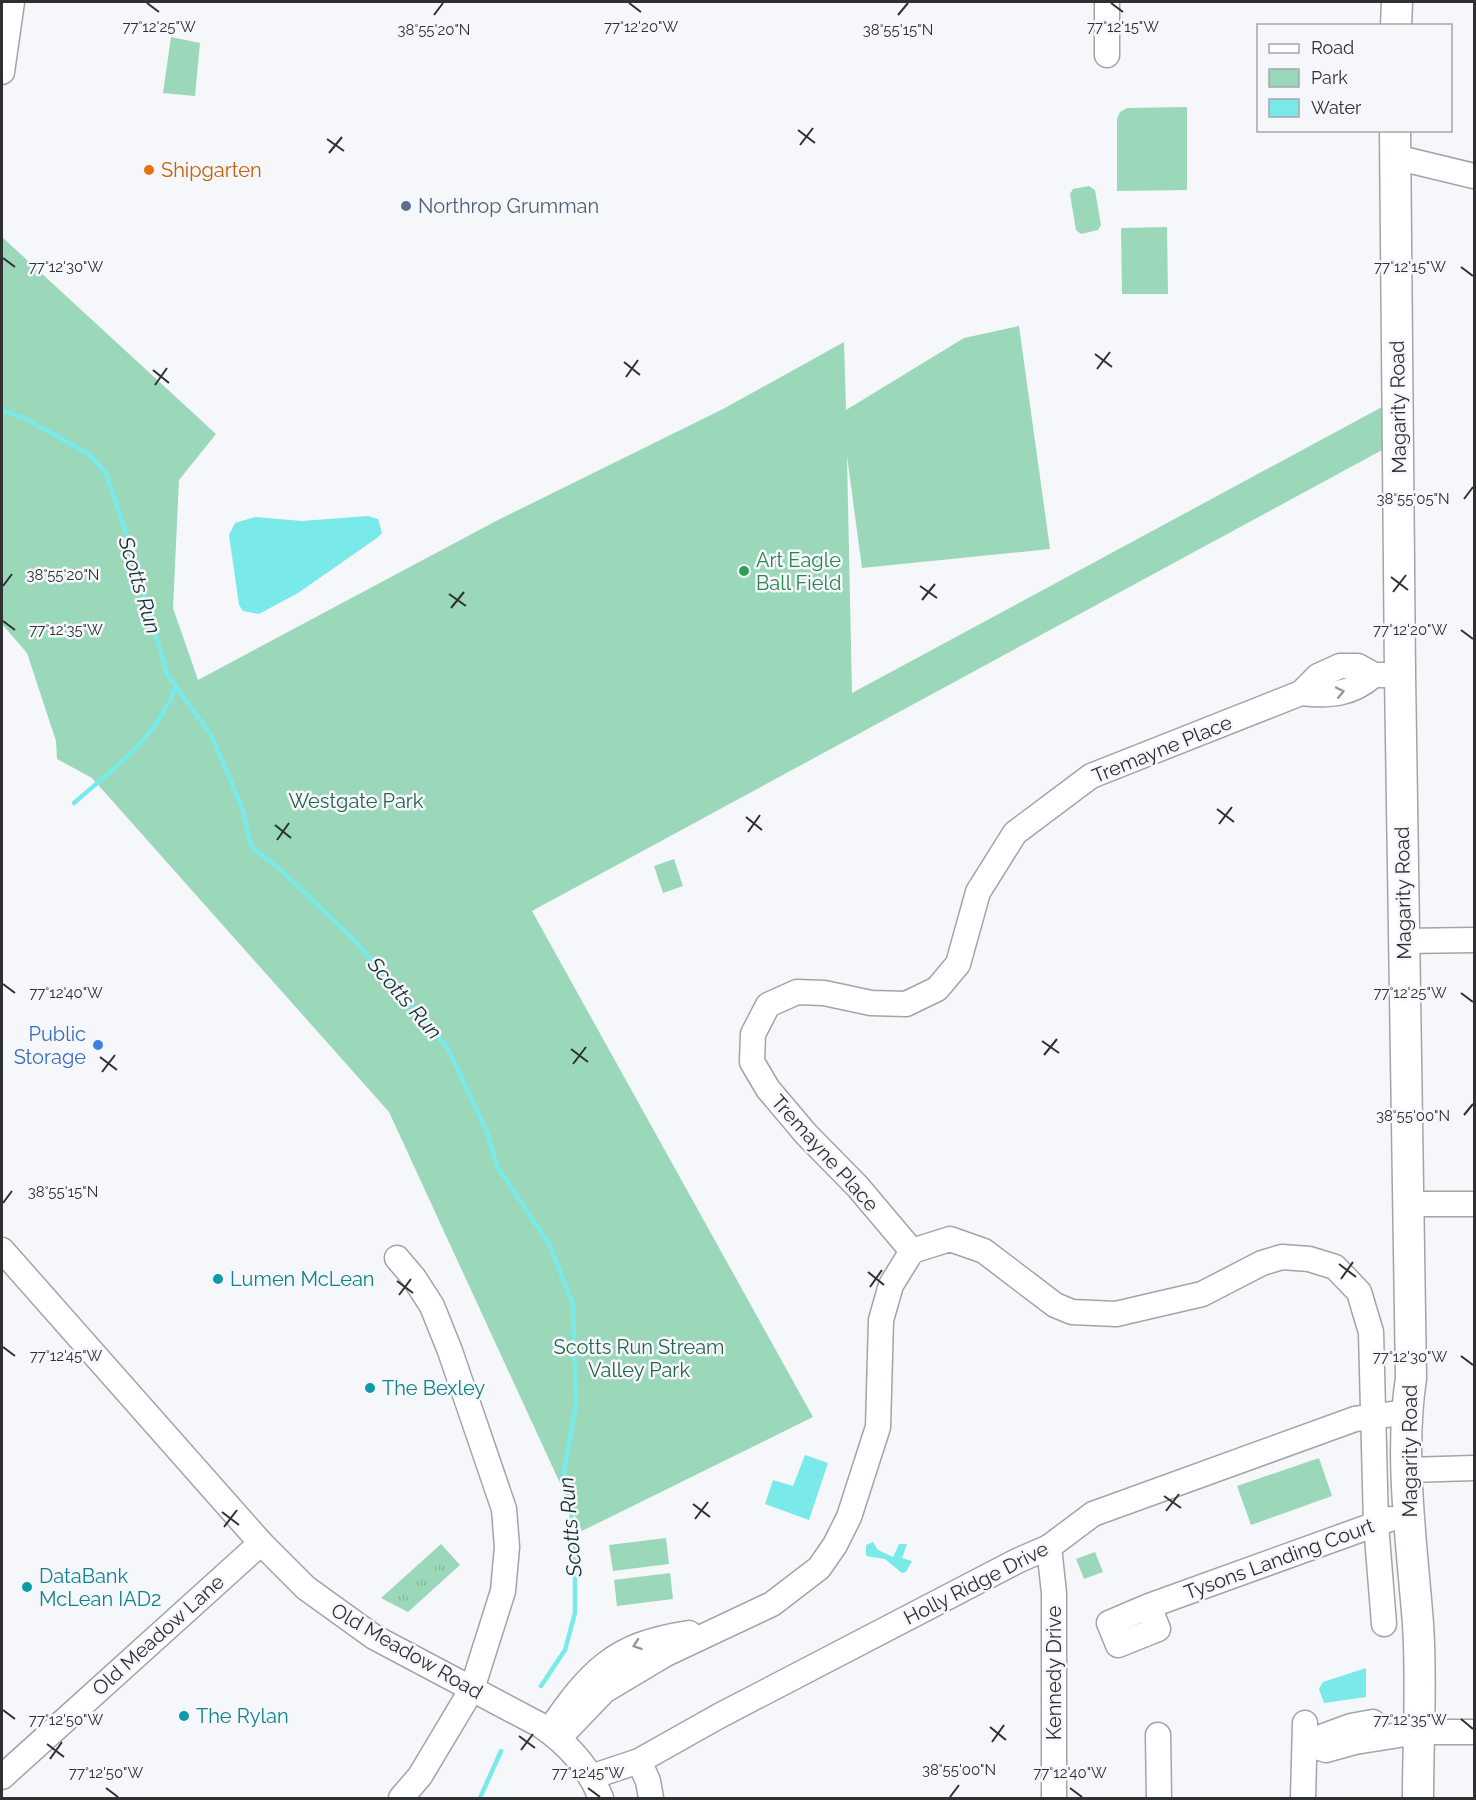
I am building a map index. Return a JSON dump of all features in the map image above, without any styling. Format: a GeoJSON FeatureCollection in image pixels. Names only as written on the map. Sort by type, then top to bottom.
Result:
{"type":"FeatureCollection","features":[{"type":"Feature","properties":{"kind":"main road"},"geometry":{"type":"LineString","coordinates":[[1396,24],[1397,2]]}},
{"type":"Feature","properties":{"kind":"main road","name":"Magarity Road"},"geometry":{"type":"LineString","coordinates":[[1395,144],[1387,675],[1404,942],[1411,1378],[1408,1412],[1408,1470],[1418,1627],[1418,1798]]}},
{"type":"Feature","properties":{"kind":"street"},"geometry":{"type":"LineString","coordinates":[[2,72],[12,2]]}},
{"type":"Feature","properties":{"kind":"street"},"geometry":{"type":"LineString","coordinates":[[1107,2],[1107,55]]}},
{"type":"Feature","properties":{"kind":"street"},"geometry":{"type":"LineString","coordinates":[[1395,144],[1474,176]]}},
{"type":"Feature","properties":{"kind":"street","name":"Tremayne Place"},"geometry":{"type":"LineString","coordinates":[[912,1251],[858,1187],[775,1100],[752,1062],[753,1034],[768,1005],[797,992],[824,993],[871,1003],[906,1005],[937,989],[958,964],[978,892],[1015,833],[1091,776],[1301,693],[1324,695],[1360,688],[1387,675]]}},
{"type":"Feature","properties":{"kind":"street"},"geometry":{"type":"LineString","coordinates":[[1404,942],[1474,940]]}},
{"type":"Feature","properties":{"kind":"street"},"geometry":{"type":"LineString","coordinates":[[1408,1204],[1474,1204]]}},
{"type":"Feature","properties":{"kind":"street"},"geometry":{"type":"LineString","coordinates":[[554,1735],[604,1691],[666,1654],[772,1604],[819,1568],[835,1545],[849,1517],[878,1427],[881,1320],[891,1285],[912,1251],[950,1239],[984,1251],[1055,1305],[1072,1312],[1083,1313],[1116,1314],[1202,1294],[1262,1263],[1282,1257],[1309,1259],[1335,1268],[1359,1292],[1371,1332],[1376,1524],[1384,1624]]}},
{"type":"Feature","properties":{"kind":"street","name":"Old Meadow Road"},"geometry":{"type":"LineString","coordinates":[[2,1250],[261,1543],[299,1582],[339,1614],[374,1637],[554,1735],[578,1757],[596,1788]]}},
{"type":"Feature","properties":{"kind":"street"},"geometry":{"type":"LineString","coordinates":[[397,1258],[414,1278],[432,1306],[450,1351],[504,1509],[507,1546],[503,1591],[472,1689],[420,1776],[401,1798]]}},
{"type":"Feature","properties":{"kind":"street","name":"Holly Ridge Drive"},"geometry":{"type":"LineString","coordinates":[[596,1788],[719,1716],[1017,1561],[1049,1547],[1092,1514],[1355,1419],[1408,1412]]}},
{"type":"Feature","properties":{"kind":"street"},"geometry":{"type":"LineString","coordinates":[[1408,1470],[1474,1468]]}},
{"type":"Feature","properties":{"kind":"street","name":"Tysons Landing Court"},"geometry":{"type":"LineString","coordinates":[[1149,1606],[1410,1513]]}},
{"type":"Feature","properties":{"kind":"street","name":"Old Meadow Lane"},"geometry":{"type":"LineString","coordinates":[[2,1777],[261,1543]]}},
{"type":"Feature","properties":{"kind":"street","name":"Kennedy Drive"},"geometry":{"type":"LineString","coordinates":[[1049,1547],[1054,1593],[1054,1798]]}},
{"type":"Feature","properties":{"kind":"street"},"geometry":{"type":"LineString","coordinates":[[1304,1798],[1305,1733],[1374,1722],[1396,1721],[1418,1732],[1474,1732]]}},
{"type":"Feature","properties":{"kind":"street"},"geometry":{"type":"LineString","coordinates":[[1158,1735],[1159,1798]]}},
{"type":"Feature","properties":{"kind":"street"},"geometry":{"type":"LineString","coordinates":[[639,1761],[648,1781],[651,1798]]}},
{"type":"Feature","properties":{"kind":"green space"},"geometry":{"type":"Polygon","coordinates":[[[171,37],[200,43],[195,96],[163,93],[171,37]]]}},
{"type":"Feature","properties":{"kind":"green space"},"geometry":{"type":"Polygon","coordinates":[[[1187,107],[1187,190],[1117,191],[1117,119],[1120,112],[1127,108],[1187,107]]]}},
{"type":"Feature","properties":{"kind":"green space"},"geometry":{"type":"Polygon","coordinates":[[[1089,186],[1095,190],[1101,225],[1098,230],[1081,234],[1076,230],[1070,194],[1073,189],[1089,186]]]}},
{"type":"Feature","properties":{"kind":"green space"},"geometry":{"type":"Polygon","coordinates":[[[1167,227],[1168,294],[1122,294],[1121,228],[1167,227]]]}},
{"type":"Feature","properties":{"kind":"green space"},"geometry":{"type":"Polygon","coordinates":[[[2,237],[216,434],[179,480],[173,608],[198,680],[496,521],[723,409],[844,342],[846,410],[964,338],[1019,326],[1050,549],[862,568],[847,456],[852,693],[1382,407],[1384,449],[532,911],[813,1417],[582,1531],[389,1112],[92,778],[57,759],[56,741],[27,653],[2,624],[2,237]]]}},
{"type":"Feature","properties":{"kind":"green space"},"geometry":{"type":"Polygon","coordinates":[[[674,859],[683,886],[663,893],[654,866],[674,859]]]}},
{"type":"Feature","properties":{"kind":"green space"},"geometry":{"type":"Polygon","coordinates":[[[1319,1458],[1332,1496],[1251,1525],[1237,1486],[1319,1458]]]}},
{"type":"Feature","properties":{"kind":"green space"},"geometry":{"type":"Polygon","coordinates":[[[666,1538],[669,1564],[613,1571],[609,1545],[666,1538]]]}},
{"type":"Feature","properties":{"kind":"green space"},"geometry":{"type":"Polygon","coordinates":[[[441,1544],[460,1565],[408,1612],[381,1598],[441,1544]]]}},
{"type":"Feature","properties":{"kind":"green space"},"geometry":{"type":"Polygon","coordinates":[[[1095,1552],[1103,1572],[1084,1579],[1076,1559],[1095,1552]]]}},
{"type":"Feature","properties":{"kind":"green space"},"geometry":{"type":"Polygon","coordinates":[[[670,1573],[673,1599],[617,1606],[614,1580],[670,1573]]]}},
{"type":"Feature","properties":{"kind":"water"},"geometry":{"type":"Polygon","coordinates":[[[368,516],[378,519],[382,533],[377,538],[298,593],[259,614],[243,611],[239,605],[229,535],[235,523],[255,517],[302,521],[368,516]]]}},
{"type":"Feature","properties":{"kind":"water"},"geometry":{"type":"Polygon","coordinates":[[[805,1455],[828,1463],[809,1520],[765,1504],[773,1480],[793,1486],[805,1455]]]}},
{"type":"Feature","properties":{"kind":"water"},"geometry":{"type":"Polygon","coordinates":[[[873,1542],[878,1550],[893,1557],[899,1544],[907,1544],[902,1558],[912,1561],[906,1572],[902,1573],[885,1559],[866,1556],[866,1545],[873,1542]]]}},
{"type":"Feature","properties":{"kind":"water"},"geometry":{"type":"Polygon","coordinates":[[[1366,1668],[1366,1697],[1324,1703],[1319,1689],[1323,1682],[1366,1668]]]}},
{"type":"Feature","properties":{"kind":"waterway","name":"Scotts Run"},"geometry":{"type":"LineString","coordinates":[[2,410],[26,419],[89,454],[106,473],[131,548],[167,674],[211,735],[242,807],[251,846],[281,870],[353,939],[447,1047],[487,1132],[497,1166],[549,1244],[573,1304],[576,1405],[564,1471],[575,1536],[575,1613],[565,1650],[541,1686]]}},
{"type":"Feature","properties":{"kind":"waterway"},"geometry":{"type":"LineString","coordinates":[[74,803],[146,737],[168,705],[176,687]]}},
{"type":"Feature","properties":{"kind":"waterway","name":"Scotts Run"},"geometry":{"type":"LineString","coordinates":[[480,1798],[501,1751]]}},
{"type":"Feature","properties":{"kind":"place","name":"Shipgarten"},"geometry":{"type":"Point","coordinates":[149,170]}},
{"type":"Feature","properties":{"kind":"place","name":"Northrop Grumman"},"geometry":{"type":"Point","coordinates":[406,206]}},
{"type":"Feature","properties":{"kind":"place","name":"Art Eagle Ball Field"},"geometry":{"type":"Point","coordinates":[744,571]}},
{"type":"Feature","properties":{"kind":"place","name":"Public Storage"},"geometry":{"type":"Point","coordinates":[98,1045]}},
{"type":"Feature","properties":{"kind":"place","name":"Lumen McLean"},"geometry":{"type":"Point","coordinates":[218,1279]}},
{"type":"Feature","properties":{"kind":"place","name":"The Bexley"},"geometry":{"type":"Point","coordinates":[370,1388]}},
{"type":"Feature","properties":{"kind":"place","name":"DataBank McLean IAD2"},"geometry":{"type":"Point","coordinates":[27,1587]}},
{"type":"Feature","properties":{"kind":"place","name":"The Rylan"},"geometry":{"type":"Point","coordinates":[184,1716]}},
{"type":"Feature","properties":{"kind":"park label","name":"Westgate Park"},"geometry":{"type":"Point","coordinates":[356,801]}},
{"type":"Feature","properties":{"kind":"park label","name":"Scotts Run Stream Valley Park"},"geometry":{"type":"Point","coordinates":[639,1358]}}]}
